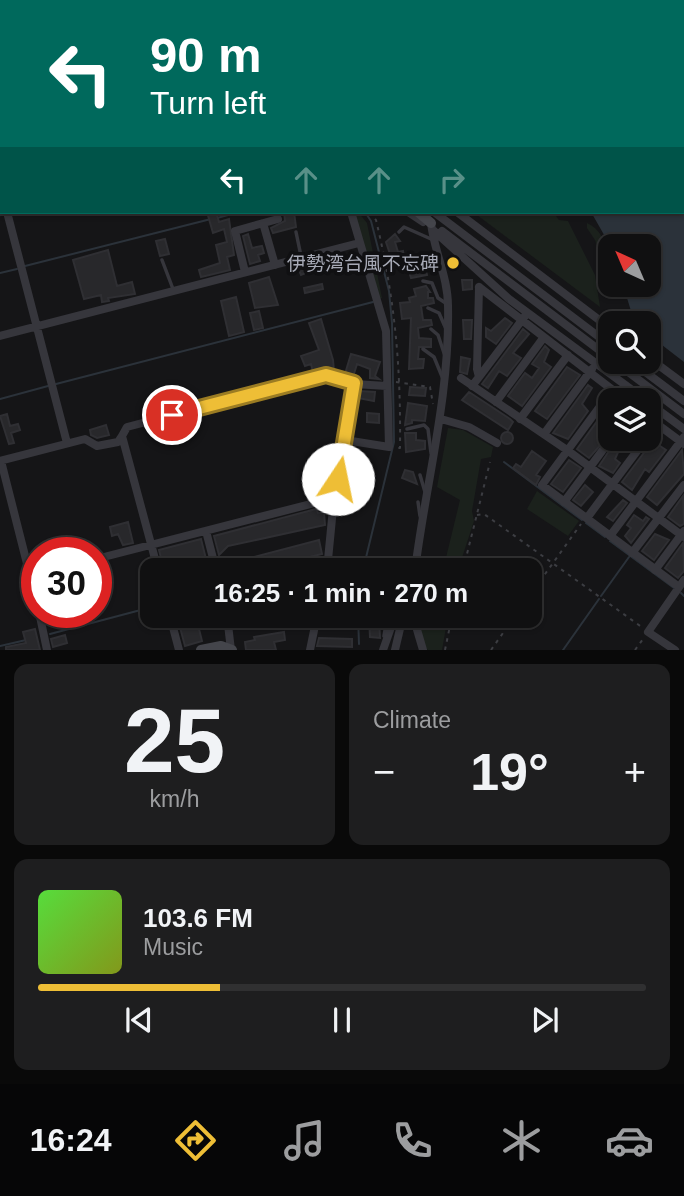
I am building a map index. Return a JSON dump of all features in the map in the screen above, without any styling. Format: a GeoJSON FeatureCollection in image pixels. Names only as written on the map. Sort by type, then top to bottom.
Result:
{"type":"FeatureCollection","features":[{"type":"Feature","properties":{"kind":"main road"},"geometry":{"type":"LineString","coordinates":[[201,650],[221,646],[231,650]]}},
{"type":"Feature","properties":{"kind":"street"},"geometry":{"type":"LineString","coordinates":[[8,214],[67,443]]}},
{"type":"Feature","properties":{"kind":"street"},"geometry":{"type":"LineString","coordinates":[[345,440],[389,447],[386,331],[352,214]]}},
{"type":"Feature","properties":{"kind":"street"},"geometry":{"type":"LineString","coordinates":[[414,214],[433,221],[598,337]]}},
{"type":"Feature","properties":{"kind":"street"},"geometry":{"type":"LineString","coordinates":[[460,214],[598,319]]}},
{"type":"Feature","properties":{"kind":"street"},"geometry":{"type":"LineString","coordinates":[[245,272],[235,231],[278,219]]}},
{"type":"Feature","properties":{"kind":"street"},"geometry":{"type":"LineString","coordinates":[[417,558],[435,461],[446,358],[448,305],[433,221]]}},
{"type":"Feature","properties":{"kind":"street"},"geometry":{"type":"LineString","coordinates":[[433,221],[477,271],[630,388]]}},
{"type":"Feature","properties":{"kind":"street"},"geometry":{"type":"LineString","coordinates":[[433,221],[598,349]]}},
{"type":"Feature","properties":{"kind":"street"},"geometry":{"type":"LineString","coordinates":[[263,223],[275,265]]}},
{"type":"Feature","properties":{"kind":"street"},"geometry":{"type":"LineString","coordinates":[[0,336],[275,265],[301,253],[359,243]]}},
{"type":"Feature","properties":{"kind":"street"},"geometry":{"type":"LineString","coordinates":[[479,377],[479,287],[610,388]]}},
{"type":"Feature","properties":{"kind":"street"},"geometry":{"type":"LineString","coordinates":[[472,386],[529,311]]}},
{"type":"Feature","properties":{"kind":"street"},"geometry":{"type":"LineString","coordinates":[[496,402],[544,337]]}},
{"type":"Feature","properties":{"kind":"street"},"geometry":{"type":"LineString","coordinates":[[520,419],[568,355]]}},
{"type":"Feature","properties":{"kind":"street"},"geometry":{"type":"LineString","coordinates":[[544,435],[597,363]]}},
{"type":"Feature","properties":{"kind":"street"},"geometry":{"type":"LineString","coordinates":[[661,367],[684,384]]}},
{"type":"Feature","properties":{"kind":"street"},"geometry":{"type":"LineString","coordinates":[[631,374],[684,414]]}},
{"type":"Feature","properties":{"kind":"street"},"geometry":{"type":"LineString","coordinates":[[648,374],[684,401]]}},
{"type":"Feature","properties":{"kind":"street"},"geometry":{"type":"LineString","coordinates":[[23,537],[0,461],[85,439],[97,446],[118,442],[127,427],[326,375],[354,383],[387,386]]}},
{"type":"Feature","properties":{"kind":"street"},"geometry":{"type":"LineString","coordinates":[[461,378],[567,450],[683,535],[655,570]]}},
{"type":"Feature","properties":{"kind":"street"},"geometry":{"type":"LineString","coordinates":[[328,558],[334,498],[354,383]]}},
{"type":"Feature","properties":{"kind":"street"},"geometry":{"type":"LineString","coordinates":[[598,409],[542,485],[655,570],[681,583],[649,632],[675,650]]}},
{"type":"Feature","properties":{"kind":"street"},"geometry":{"type":"LineString","coordinates":[[661,412],[684,429]]}},
{"type":"Feature","properties":{"kind":"street"},"geometry":{"type":"LineString","coordinates":[[441,419],[470,427],[497,443]]}},
{"type":"Feature","properties":{"kind":"street"},"geometry":{"type":"LineString","coordinates":[[610,536],[683,441],[661,427]]}},
{"type":"Feature","properties":{"kind":"street"},"geometry":{"type":"LineString","coordinates":[[122,436],[155,558]]}},
{"type":"Feature","properties":{"kind":"street"},"geometry":{"type":"LineString","coordinates":[[564,502],[602,451]]}},
{"type":"Feature","properties":{"kind":"street"},"geometry":{"type":"LineString","coordinates":[[586,518],[637,451]]}},
{"type":"Feature","properties":{"kind":"street"},"geometry":{"type":"LineString","coordinates":[[632,553],[684,485]]}},
{"type":"Feature","properties":{"kind":"street"},"geometry":{"type":"LineString","coordinates":[[112,555],[334,498]]}},
{"type":"Feature","properties":{"kind":"street"},"geometry":{"type":"LineString","coordinates":[[206,531],[213,558]]}},
{"type":"Feature","properties":{"kind":"street"},"geometry":{"type":"LineString","coordinates":[[42,628],[47,650]]}},
{"type":"Feature","properties":{"kind":"street"},"geometry":{"type":"LineString","coordinates":[[173,628],[179,650]]}},
{"type":"Feature","properties":{"kind":"street"},"geometry":{"type":"LineString","coordinates":[[228,628],[231,650]]}},
{"type":"Feature","properties":{"kind":"street"},"geometry":{"type":"LineString","coordinates":[[310,650],[315,628]]}},
{"type":"Feature","properties":{"kind":"street"},"geometry":{"type":"LineString","coordinates":[[385,646],[392,628]]}},
{"type":"Feature","properties":{"kind":"street"},"geometry":{"type":"LineString","coordinates":[[395,650],[400,628]]}},
{"type":"Feature","properties":{"kind":"street"},"geometry":{"type":"LineString","coordinates":[[417,628],[423,650]]}},
{"type":"Feature","properties":{"kind":"lane"},"geometry":{"type":"LineString","coordinates":[[399,232],[404,227],[409,228],[436,242]]}},
{"type":"Feature","properties":{"kind":"lane"},"geometry":{"type":"LineString","coordinates":[[296,232],[301,253]]}},
{"type":"Feature","properties":{"kind":"lane"},"geometry":{"type":"LineString","coordinates":[[292,243],[301,253]]}},
{"type":"Feature","properties":{"kind":"lane"},"geometry":{"type":"LineString","coordinates":[[162,260],[174,291]]}},
{"type":"Feature","properties":{"kind":"lane"},"geometry":{"type":"LineString","coordinates":[[424,281],[432,283],[438,298],[448,305]]}},
{"type":"Feature","properties":{"kind":"lane"},"geometry":{"type":"LineString","coordinates":[[428,308],[439,313],[442,325],[447,330]]}},
{"type":"Feature","properties":{"kind":"lane"},"geometry":{"type":"LineString","coordinates":[[430,330],[438,335],[446,358]]}},
{"type":"Feature","properties":{"kind":"lane"},"geometry":{"type":"LineString","coordinates":[[423,349],[435,357],[444,380]]}},
{"type":"Feature","properties":{"kind":"lane"},"geometry":{"type":"LineString","coordinates":[[407,429],[425,425],[435,461]]}},
{"type":"Feature","properties":{"kind":"lane"},"geometry":{"type":"LineString","coordinates":[[420,475],[428,501]]}},
{"type":"Feature","properties":{"kind":"lane"},"geometry":{"type":"LineString","coordinates":[[418,502],[422,529]]}},
{"type":"Feature","properties":{"kind":"lane"},"geometry":{"type":"LineString","coordinates":[[385,628],[385,646]]}},
{"type":"Feature","properties":{"kind":"path"},"geometry":{"type":"LineString","coordinates":[[401,382],[430,387],[434,406]]}},
{"type":"Feature","properties":{"kind":"path"},"geometry":{"type":"LineString","coordinates":[[466,558],[490,463]]}},
{"type":"Feature","properties":{"kind":"path"},"geometry":{"type":"LineString","coordinates":[[477,515],[484,514],[649,632],[635,650]]}},
{"type":"Feature","properties":{"kind":"path"},"geometry":{"type":"LineString","coordinates":[[542,578],[586,518]]}},
{"type":"Feature","properties":{"kind":"path"},"geometry":{"type":"LineString","coordinates":[[445,650],[450,628]]}},
{"type":"Feature","properties":{"kind":"path"},"geometry":{"type":"LineString","coordinates":[[491,650],[507,628]]}},
{"type":"Feature","properties":{"kind":"shaded area"},"geometry":{"type":"Polygon","coordinates":[[[354,214],[360,214],[367,223],[382,298],[379,299],[354,214]]]}},
{"type":"Feature","properties":{"kind":"shaded area"},"geometry":{"type":"Polygon","coordinates":[[[476,214],[554,214],[559,220],[568,221],[595,275],[600,307],[476,214]]]}},
{"type":"Feature","properties":{"kind":"shaded area"},"geometry":{"type":"Polygon","coordinates":[[[592,214],[684,214],[684,362],[661,344],[661,311],[631,311],[627,298],[662,298],[662,234],[604,234],[592,214]]]}},
{"type":"Feature","properties":{"kind":"shaded area"},"geometry":{"type":"Polygon","coordinates":[[[587,223],[600,234],[598,250],[595,240],[587,228],[587,223]]]}},
{"type":"Feature","properties":{"kind":"shaded area"},"geometry":{"type":"Polygon","coordinates":[[[448,428],[463,430],[493,447],[491,457],[481,459],[472,511],[474,521],[462,558],[446,558],[460,500],[437,487],[448,428]]]}},
{"type":"Feature","properties":{"kind":"shaded area"},"geometry":{"type":"Polygon","coordinates":[[[537,491],[579,521],[568,536],[527,509],[537,491]]]}},
{"type":"Feature","properties":{"kind":"shaded area"},"geometry":{"type":"Polygon","coordinates":[[[420,628],[446,628],[442,650],[428,650],[420,628]]]}},
{"type":"Feature","properties":{"kind":"building"},"geometry":{"type":"Polygon","coordinates":[[[208,214],[217,214],[219,222],[229,219],[234,255],[227,257],[230,270],[201,277],[199,270],[220,263],[216,245],[227,242],[224,229],[213,233],[208,214]]]}},
{"type":"Feature","properties":{"kind":"building"},"geometry":{"type":"Polygon","coordinates":[[[284,214],[294,214],[296,227],[273,233],[271,228],[285,221],[284,214]]]}},
{"type":"Feature","properties":{"kind":"building"},"geometry":{"type":"Polygon","coordinates":[[[248,234],[252,248],[262,246],[264,253],[258,255],[260,261],[250,264],[243,236],[248,234]]]}},
{"type":"Feature","properties":{"kind":"building"},"geometry":{"type":"Polygon","coordinates":[[[395,234],[400,241],[395,242],[398,252],[403,251],[404,257],[392,260],[386,242],[395,234]]]}},
{"type":"Feature","properties":{"kind":"building"},"geometry":{"type":"Polygon","coordinates":[[[165,239],[169,254],[160,256],[156,241],[165,239]]]}},
{"type":"Feature","properties":{"kind":"building"},"geometry":{"type":"Polygon","coordinates":[[[108,250],[117,286],[132,282],[135,294],[108,298],[109,301],[102,302],[101,295],[84,299],[73,260],[108,250]]]}},
{"type":"Feature","properties":{"kind":"building"},"geometry":{"type":"Polygon","coordinates":[[[338,255],[342,265],[334,268],[330,257],[338,255]]]}},
{"type":"Feature","properties":{"kind":"building"},"geometry":{"type":"Polygon","coordinates":[[[310,263],[313,270],[301,275],[298,268],[310,263]]]}},
{"type":"Feature","properties":{"kind":"building"},"geometry":{"type":"Polygon","coordinates":[[[425,267],[427,275],[411,278],[409,271],[425,267]]]}},
{"type":"Feature","properties":{"kind":"building"},"geometry":{"type":"Polygon","coordinates":[[[269,277],[278,305],[255,308],[249,283],[269,277]]]}},
{"type":"Feature","properties":{"kind":"building"},"geometry":{"type":"Polygon","coordinates":[[[462,280],[472,280],[472,289],[463,290],[462,280]]]}},
{"type":"Feature","properties":{"kind":"building"},"geometry":{"type":"Polygon","coordinates":[[[322,284],[323,289],[305,293],[304,288],[322,284]]]}},
{"type":"Feature","properties":{"kind":"building"},"geometry":{"type":"Polygon","coordinates":[[[426,286],[430,292],[428,298],[433,298],[434,303],[421,306],[423,320],[431,320],[432,325],[418,328],[419,338],[431,339],[431,347],[419,347],[418,359],[424,359],[423,368],[409,369],[411,318],[402,319],[400,303],[410,302],[409,298],[416,296],[414,289],[426,286]]]}},
{"type":"Feature","properties":{"kind":"building"},"geometry":{"type":"Polygon","coordinates":[[[236,297],[244,332],[229,336],[221,301],[236,297]]]}},
{"type":"Feature","properties":{"kind":"building"},"geometry":{"type":"Polygon","coordinates":[[[259,311],[263,328],[254,330],[250,313],[259,311]]]}},
{"type":"Feature","properties":{"kind":"building"},"geometry":{"type":"Polygon","coordinates":[[[505,318],[512,323],[496,344],[486,337],[486,328],[491,331],[505,318]]]}},
{"type":"Feature","properties":{"kind":"building"},"geometry":{"type":"Polygon","coordinates":[[[321,319],[334,371],[325,369],[313,372],[311,364],[305,366],[301,356],[319,350],[309,323],[321,319]]]}},
{"type":"Feature","properties":{"kind":"building"},"geometry":{"type":"Polygon","coordinates":[[[463,320],[472,320],[471,339],[464,339],[463,320]]]}},
{"type":"Feature","properties":{"kind":"building"},"geometry":{"type":"Polygon","coordinates":[[[523,329],[529,334],[513,353],[521,358],[507,376],[499,371],[488,388],[482,384],[523,329]]]}},
{"type":"Feature","properties":{"kind":"building"},"geometry":{"type":"Polygon","coordinates":[[[545,346],[549,350],[544,362],[551,367],[522,406],[508,396],[525,373],[532,378],[539,368],[532,364],[545,346]]]}},
{"type":"Feature","properties":{"kind":"building"},"geometry":{"type":"Polygon","coordinates":[[[351,354],[380,362],[375,376],[379,379],[370,378],[370,369],[357,364],[353,377],[345,374],[351,354]]]}},
{"type":"Feature","properties":{"kind":"building"},"geometry":{"type":"Polygon","coordinates":[[[461,357],[470,359],[467,374],[460,372],[461,357]]]}},
{"type":"Feature","properties":{"kind":"building"},"geometry":{"type":"Polygon","coordinates":[[[567,367],[580,375],[547,419],[535,411],[567,367]]]}},
{"type":"Feature","properties":{"kind":"building"},"geometry":{"type":"Polygon","coordinates":[[[588,385],[592,388],[582,404],[588,411],[568,439],[553,433],[588,385]]]}},
{"type":"Feature","properties":{"kind":"building"},"geometry":{"type":"Polygon","coordinates":[[[410,387],[426,388],[425,396],[409,395],[410,387]]]}},
{"type":"Feature","properties":{"kind":"building"},"geometry":{"type":"Polygon","coordinates":[[[359,391],[375,392],[374,401],[358,398],[359,391]]]}},
{"type":"Feature","properties":{"kind":"building"},"geometry":{"type":"Polygon","coordinates":[[[469,392],[510,419],[513,422],[508,430],[462,400],[469,392]]]}},
{"type":"Feature","properties":{"kind":"building"},"geometry":{"type":"Polygon","coordinates":[[[408,403],[427,406],[425,421],[412,420],[412,423],[405,425],[408,403]]]}},
{"type":"Feature","properties":{"kind":"building"},"geometry":{"type":"Polygon","coordinates":[[[367,413],[379,414],[379,423],[367,422],[367,413]]]}},
{"type":"Feature","properties":{"kind":"building"},"geometry":{"type":"Polygon","coordinates":[[[7,414],[10,426],[18,424],[20,430],[11,433],[14,443],[9,444],[0,416],[7,414]]]}},
{"type":"Feature","properties":{"kind":"building"},"geometry":{"type":"Polygon","coordinates":[[[598,420],[598,448],[589,458],[577,449],[598,420]]]}},
{"type":"Feature","properties":{"kind":"building"},"geometry":{"type":"Polygon","coordinates":[[[106,425],[109,435],[97,438],[91,435],[90,430],[106,425]]]}},
{"type":"Feature","properties":{"kind":"building"},"geometry":{"type":"Polygon","coordinates":[[[507,432],[513,438],[507,444],[501,438],[507,432]]]}},
{"type":"Feature","properties":{"kind":"building"},"geometry":{"type":"Polygon","coordinates":[[[405,433],[416,433],[416,440],[425,441],[425,449],[406,452],[405,433]]]}},
{"type":"Feature","properties":{"kind":"building"},"geometry":{"type":"Polygon","coordinates":[[[661,447],[666,450],[649,472],[645,469],[632,490],[622,482],[645,451],[661,451],[661,447]]]}},
{"type":"Feature","properties":{"kind":"building"},"geometry":{"type":"Polygon","coordinates":[[[682,450],[684,474],[657,505],[647,497],[682,450]]]}},
{"type":"Feature","properties":{"kind":"building"},"geometry":{"type":"Polygon","coordinates":[[[532,451],[546,461],[536,475],[540,477],[536,485],[513,468],[516,464],[521,467],[532,451]]]}},
{"type":"Feature","properties":{"kind":"building"},"geometry":{"type":"Polygon","coordinates":[[[609,451],[619,451],[615,459],[620,463],[613,473],[599,466],[609,451]]]}},
{"type":"Feature","properties":{"kind":"building"},"geometry":{"type":"Polygon","coordinates":[[[569,460],[581,468],[563,492],[551,484],[569,460]]]}},
{"type":"Feature","properties":{"kind":"building"},"geometry":{"type":"Polygon","coordinates":[[[405,470],[413,472],[417,484],[402,478],[405,470]]]}},
{"type":"Feature","properties":{"kind":"building"},"geometry":{"type":"Polygon","coordinates":[[[585,485],[593,492],[581,506],[573,500],[585,485]]]}},
{"type":"Feature","properties":{"kind":"building"},"geometry":{"type":"Polygon","coordinates":[[[683,496],[684,524],[680,526],[668,517],[683,496]]]}},
{"type":"Feature","properties":{"kind":"building"},"geometry":{"type":"Polygon","coordinates":[[[623,500],[627,503],[613,521],[607,517],[623,500]]]}},
{"type":"Feature","properties":{"kind":"building"},"geometry":{"type":"Polygon","coordinates":[[[316,509],[318,513],[324,512],[325,525],[228,546],[219,555],[214,536],[316,509]]]}},
{"type":"Feature","properties":{"kind":"building"},"geometry":{"type":"Polygon","coordinates":[[[634,515],[643,521],[646,517],[649,519],[631,543],[625,536],[631,528],[627,525],[634,515]]]}},
{"type":"Feature","properties":{"kind":"building"},"geometry":{"type":"Polygon","coordinates":[[[128,522],[133,543],[123,545],[118,534],[112,536],[110,527],[128,522]]]}},
{"type":"Feature","properties":{"kind":"building"},"geometry":{"type":"Polygon","coordinates":[[[655,534],[669,540],[654,560],[642,551],[655,534]]]}},
{"type":"Feature","properties":{"kind":"building"},"geometry":{"type":"Polygon","coordinates":[[[201,539],[206,558],[161,558],[159,550],[201,539]]]}},
{"type":"Feature","properties":{"kind":"building"},"geometry":{"type":"Polygon","coordinates":[[[319,540],[322,554],[305,558],[250,558],[319,540]]]}},
{"type":"Feature","properties":{"kind":"building"},"geometry":{"type":"Polygon","coordinates":[[[683,543],[684,571],[678,578],[665,568],[683,543]]]}},
{"type":"Feature","properties":{"kind":"building"},"geometry":{"type":"Polygon","coordinates":[[[180,628],[203,628],[199,629],[202,641],[185,646],[180,628]]]}},
{"type":"Feature","properties":{"kind":"building"},"geometry":{"type":"Polygon","coordinates":[[[370,628],[379,628],[380,638],[370,637],[370,628]]]}},
{"type":"Feature","properties":{"kind":"building"},"geometry":{"type":"Polygon","coordinates":[[[35,629],[40,650],[6,650],[6,647],[26,643],[23,632],[35,629]]]}},
{"type":"Feature","properties":{"kind":"building"},"geometry":{"type":"Polygon","coordinates":[[[284,632],[285,640],[274,642],[276,650],[246,650],[245,642],[255,640],[254,637],[284,632]]]}},
{"type":"Feature","properties":{"kind":"building"},"geometry":{"type":"Polygon","coordinates":[[[65,635],[67,643],[53,647],[51,639],[65,635]]]}},
{"type":"Feature","properties":{"kind":"building"},"geometry":{"type":"Polygon","coordinates":[[[319,638],[352,639],[352,647],[317,646],[319,638]]]}},
{"type":"Feature","properties":{"kind":"waterway"},"geometry":{"type":"LineString","coordinates":[[217,218],[232,214]]}},
{"type":"Feature","properties":{"kind":"waterway"},"geometry":{"type":"LineString","coordinates":[[366,214],[371,221],[389,291],[394,442],[366,558]]}},
{"type":"Feature","properties":{"kind":"waterway"},"geometry":{"type":"LineString","coordinates":[[25,266],[211,219]]}},
{"type":"Feature","properties":{"kind":"waterway"},"geometry":{"type":"LineString","coordinates":[[0,273],[17,269]]}},
{"type":"Feature","properties":{"kind":"waterway"},"geometry":{"type":"LineString","coordinates":[[56,384],[373,302]]}},
{"type":"Feature","properties":{"kind":"waterway"},"geometry":{"type":"LineString","coordinates":[[0,399],[48,386]]}},
{"type":"Feature","properties":{"kind":"waterway"},"geometry":{"type":"LineString","coordinates":[[504,462],[582,520]]}},
{"type":"Feature","properties":{"kind":"waterway"},"geometry":{"type":"LineString","coordinates":[[586,523],[605,537]]}},
{"type":"Feature","properties":{"kind":"waterway"},"geometry":{"type":"LineString","coordinates":[[610,541],[674,588]]}},
{"type":"Feature","properties":{"kind":"waterway"},"geometry":{"type":"LineString","coordinates":[[601,596],[629,557]]}},
{"type":"Feature","properties":{"kind":"waterway"},"geometry":{"type":"LineString","coordinates":[[681,593],[684,596]]}},
{"type":"Feature","properties":{"kind":"waterway"},"geometry":{"type":"LineString","coordinates":[[563,650],[599,599]]}},
{"type":"Feature","properties":{"kind":"waterway"},"geometry":{"type":"LineString","coordinates":[[50,634],[140,610]]}},
{"type":"Feature","properties":{"kind":"waterway"},"geometry":{"type":"LineString","coordinates":[[358,628],[359,644]]}},
{"type":"Feature","properties":{"kind":"waterway"},"geometry":{"type":"LineString","coordinates":[[0,646],[26,640]]}},
{"type":"Feature","properties":{"kind":"place","name":"伊勢湾台風不忘碑"},"geometry":{"type":"Point","coordinates":[453,263]}},
{"type":"Feature","properties":{"kind":"route"},"geometry":{"type":"LineString","coordinates":[[172,415],[326,375],[354,383],[338,479]]}}]}
